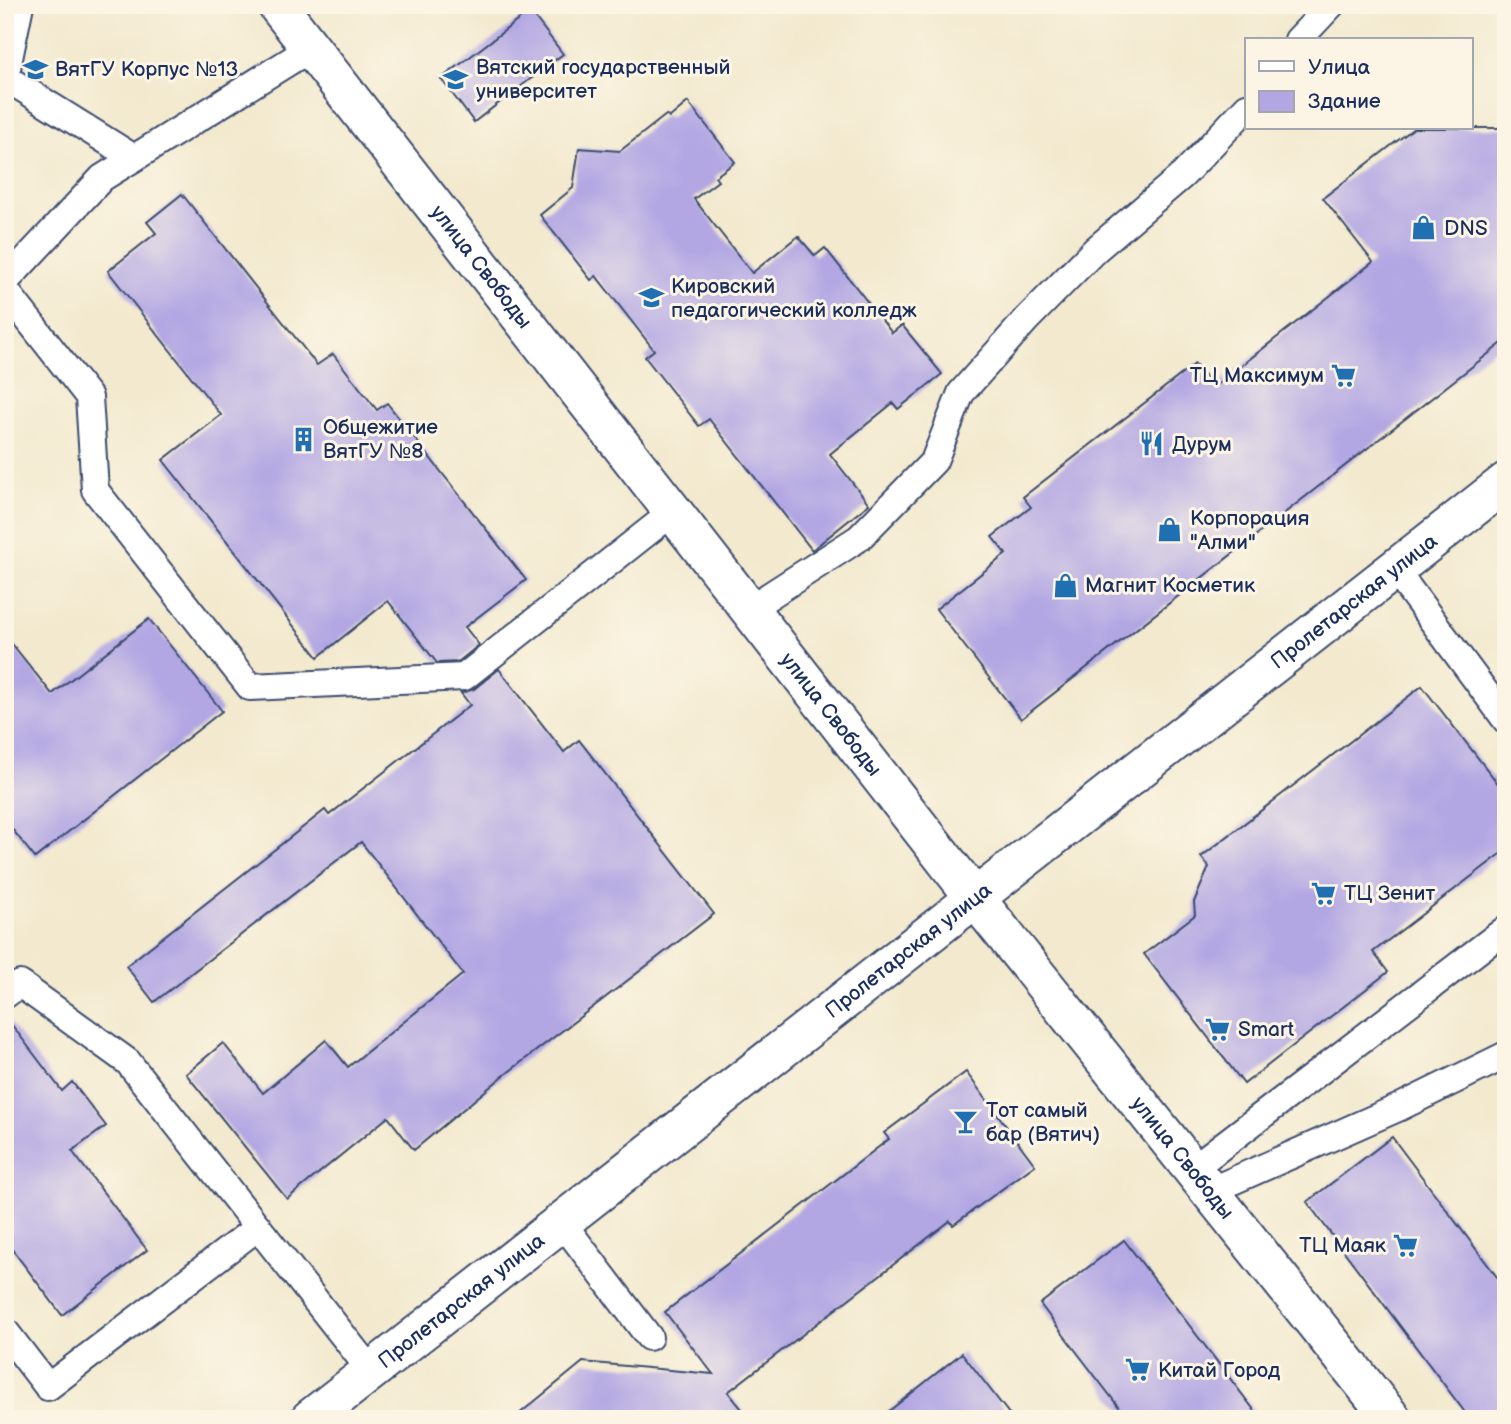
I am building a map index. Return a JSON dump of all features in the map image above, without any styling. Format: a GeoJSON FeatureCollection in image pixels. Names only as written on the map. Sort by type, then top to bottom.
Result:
{"type":"FeatureCollection","features":[{"type":"Feature","properties":{"kind":"street","name":"улица Свободы"},"geometry":{"type":"LineString","coordinates":[[277,5],[975,898],[1392,1419]]}},
{"type":"Feature","properties":{"kind":"street","name":"Пролетарская улица"},"geometry":{"type":"LineString","coordinates":[[310,1419],[1506,482]]}},
{"type":"Feature","properties":{"kind":"lane"},"geometry":{"type":"LineString","coordinates":[[20,5],[5,78],[134,158]]}},
{"type":"Feature","properties":{"kind":"lane"},"geometry":{"type":"LineString","coordinates":[[1300,38],[1332,5]]}},
{"type":"Feature","properties":{"kind":"lane"},"geometry":{"type":"LineString","coordinates":[[5,282],[102,178],[311,48]]}},
{"type":"Feature","properties":{"kind":"lane"},"geometry":{"type":"LineString","coordinates":[[749,609],[859,538],[934,461],[961,393],[1027,319],[1095,250],[1183,174],[1245,109]]}},
{"type":"Feature","properties":{"kind":"lane"},"geometry":{"type":"LineString","coordinates":[[5,290],[89,397],[95,490],[250,688],[464,677],[673,512]]}},
{"type":"Feature","properties":{"kind":"lane"},"geometry":{"type":"LineString","coordinates":[[1395,570],[1506,720]]}},
{"type":"Feature","properties":{"kind":"lane"},"geometry":{"type":"LineString","coordinates":[[1201,1180],[1506,929]]}},
{"type":"Feature","properties":{"kind":"lane"},"geometry":{"type":"LineString","coordinates":[[5,995],[20,984],[128,1062],[371,1371]]}},
{"type":"Feature","properties":{"kind":"lane"},"geometry":{"type":"LineString","coordinates":[[1201,1180],[1400,1107],[1506,1055]]}},
{"type":"Feature","properties":{"kind":"lane"},"geometry":{"type":"LineString","coordinates":[[561,1222],[649,1337]]}},
{"type":"Feature","properties":{"kind":"lane"},"geometry":{"type":"LineString","coordinates":[[5,1331],[48,1387],[258,1227]]}},
{"type":"Feature","properties":{"kind":"building"},"geometry":{"type":"Polygon","coordinates":[[[530,11],[563,54],[474,122],[441,79],[530,11]]]}},
{"type":"Feature","properties":{"kind":"building"},"geometry":{"type":"Polygon","coordinates":[[[688,102],[735,162],[715,177],[718,181],[694,199],[752,273],[798,236],[815,256],[825,248],[892,333],[902,325],[942,374],[898,409],[893,403],[830,454],[869,504],[812,550],[709,419],[699,426],[645,357],[654,350],[596,276],[591,280],[540,215],[573,188],[579,148],[620,151],[666,115],[669,118],[688,102]]]}},
{"type":"Feature","properties":{"kind":"building","name":"ТЦ Максимум"},"geometry":{"type":"Polygon","coordinates":[[[1506,128],[1506,340],[1021,719],[936,609],[1006,554],[992,537],[1031,507],[1023,497],[1195,364],[1214,387],[1373,262],[1323,198],[1411,130],[1506,128]]]}},
{"type":"Feature","properties":{"kind":"building","name":"Общежитие ВятГУ №8"},"geometry":{"type":"Polygon","coordinates":[[[182,194],[317,365],[333,354],[377,410],[387,403],[526,580],[465,627],[479,645],[458,662],[437,663],[388,601],[318,657],[163,460],[221,415],[108,271],[156,233],[147,222],[182,194]]]}},
{"type":"Feature","properties":{"kind":"building"},"geometry":{"type":"Polygon","coordinates":[[[149,619],[222,711],[35,858],[5,820],[5,635],[52,694],[149,619]]]}},
{"type":"Feature","properties":{"kind":"building"},"geometry":{"type":"Polygon","coordinates":[[[499,669],[564,752],[579,740],[714,914],[502,1077],[414,1150],[388,1117],[287,1199],[186,1074],[223,1043],[263,1093],[326,1040],[348,1067],[463,974],[361,842],[154,1002],[126,966],[325,810],[329,815],[470,705],[461,693],[474,689],[499,669]]]}},
{"type":"Feature","properties":{"kind":"building","name":"ТЦ Зенит"},"geometry":{"type":"Polygon","coordinates":[[[1422,686],[1506,794],[1506,850],[1373,952],[1388,972],[1244,1084],[1144,954],[1195,915],[1194,902],[1209,867],[1201,857],[1422,686]]]}},
{"type":"Feature","properties":{"kind":"building"},"geometry":{"type":"Polygon","coordinates":[[[5,1016],[62,1091],[72,1082],[106,1126],[72,1151],[147,1250],[62,1315],[5,1240],[5,1016]]]}},
{"type":"Feature","properties":{"kind":"building"},"geometry":{"type":"Polygon","coordinates":[[[966,1072],[1035,1165],[953,1225],[950,1221],[728,1392],[750,1419],[513,1419],[583,1362],[713,1374],[665,1312],[889,1139],[884,1133],[966,1072]]]}},
{"type":"Feature","properties":{"kind":"building","name":"ТЦ Маяк"},"geometry":{"type":"Polygon","coordinates":[[[1392,1137],[1506,1289],[1506,1419],[1470,1419],[1307,1202],[1392,1137]]]}},
{"type":"Feature","properties":{"kind":"building"},"geometry":{"type":"Polygon","coordinates":[[[1124,1240],[1261,1419],[1128,1419],[1040,1304],[1124,1240]]]}},
{"type":"Feature","properties":{"kind":"building"},"geometry":{"type":"Polygon","coordinates":[[[962,1353],[1013,1419],[879,1419],[962,1353]]]}},
{"type":"Feature","properties":{"kind":"place","name":"ВятГУ Корпус №13"},"geometry":{"type":"Point","coordinates":[35,69]}},
{"type":"Feature","properties":{"kind":"place","name":"Вятский государственный университет"},"geometry":{"type":"Point","coordinates":[456,79]}},
{"type":"Feature","properties":{"kind":"place","name":"DNS"},"geometry":{"type":"Point","coordinates":[1424,228]}},
{"type":"Feature","properties":{"kind":"place","name":"Кировский педагогический колледж"},"geometry":{"type":"Point","coordinates":[651,298]}},
{"type":"Feature","properties":{"kind":"place","name":"ТЦ Максимум"},"geometry":{"type":"Point","coordinates":[1344,375]}},
{"type":"Feature","properties":{"kind":"place","name":"Общежитие ВятГУ №8"},"geometry":{"type":"Point","coordinates":[303,439]}},
{"type":"Feature","properties":{"kind":"place","name":"Дурум"},"geometry":{"type":"Point","coordinates":[1152,444]}},
{"type":"Feature","properties":{"kind":"place","name":"Корпорация \"Алми\""},"geometry":{"type":"Point","coordinates":[1170,530]}},
{"type":"Feature","properties":{"kind":"place","name":"Магнит Косметик"},"geometry":{"type":"Point","coordinates":[1065,585]}},
{"type":"Feature","properties":{"kind":"place","name":"ТЦ Зенит"},"geometry":{"type":"Point","coordinates":[1324,893]}},
{"type":"Feature","properties":{"kind":"place","name":"Smart"},"geometry":{"type":"Point","coordinates":[1218,1029]}},
{"type":"Feature","properties":{"kind":"place","name":"Тот самый бар (Вятич)"},"geometry":{"type":"Point","coordinates":[966,1122]}},
{"type":"Feature","properties":{"kind":"place","name":"ТЦ Маяк"},"geometry":{"type":"Point","coordinates":[1406,1245]}},
{"type":"Feature","properties":{"kind":"place","name":"Китай Город"},"geometry":{"type":"Point","coordinates":[1138,1370]}}]}
